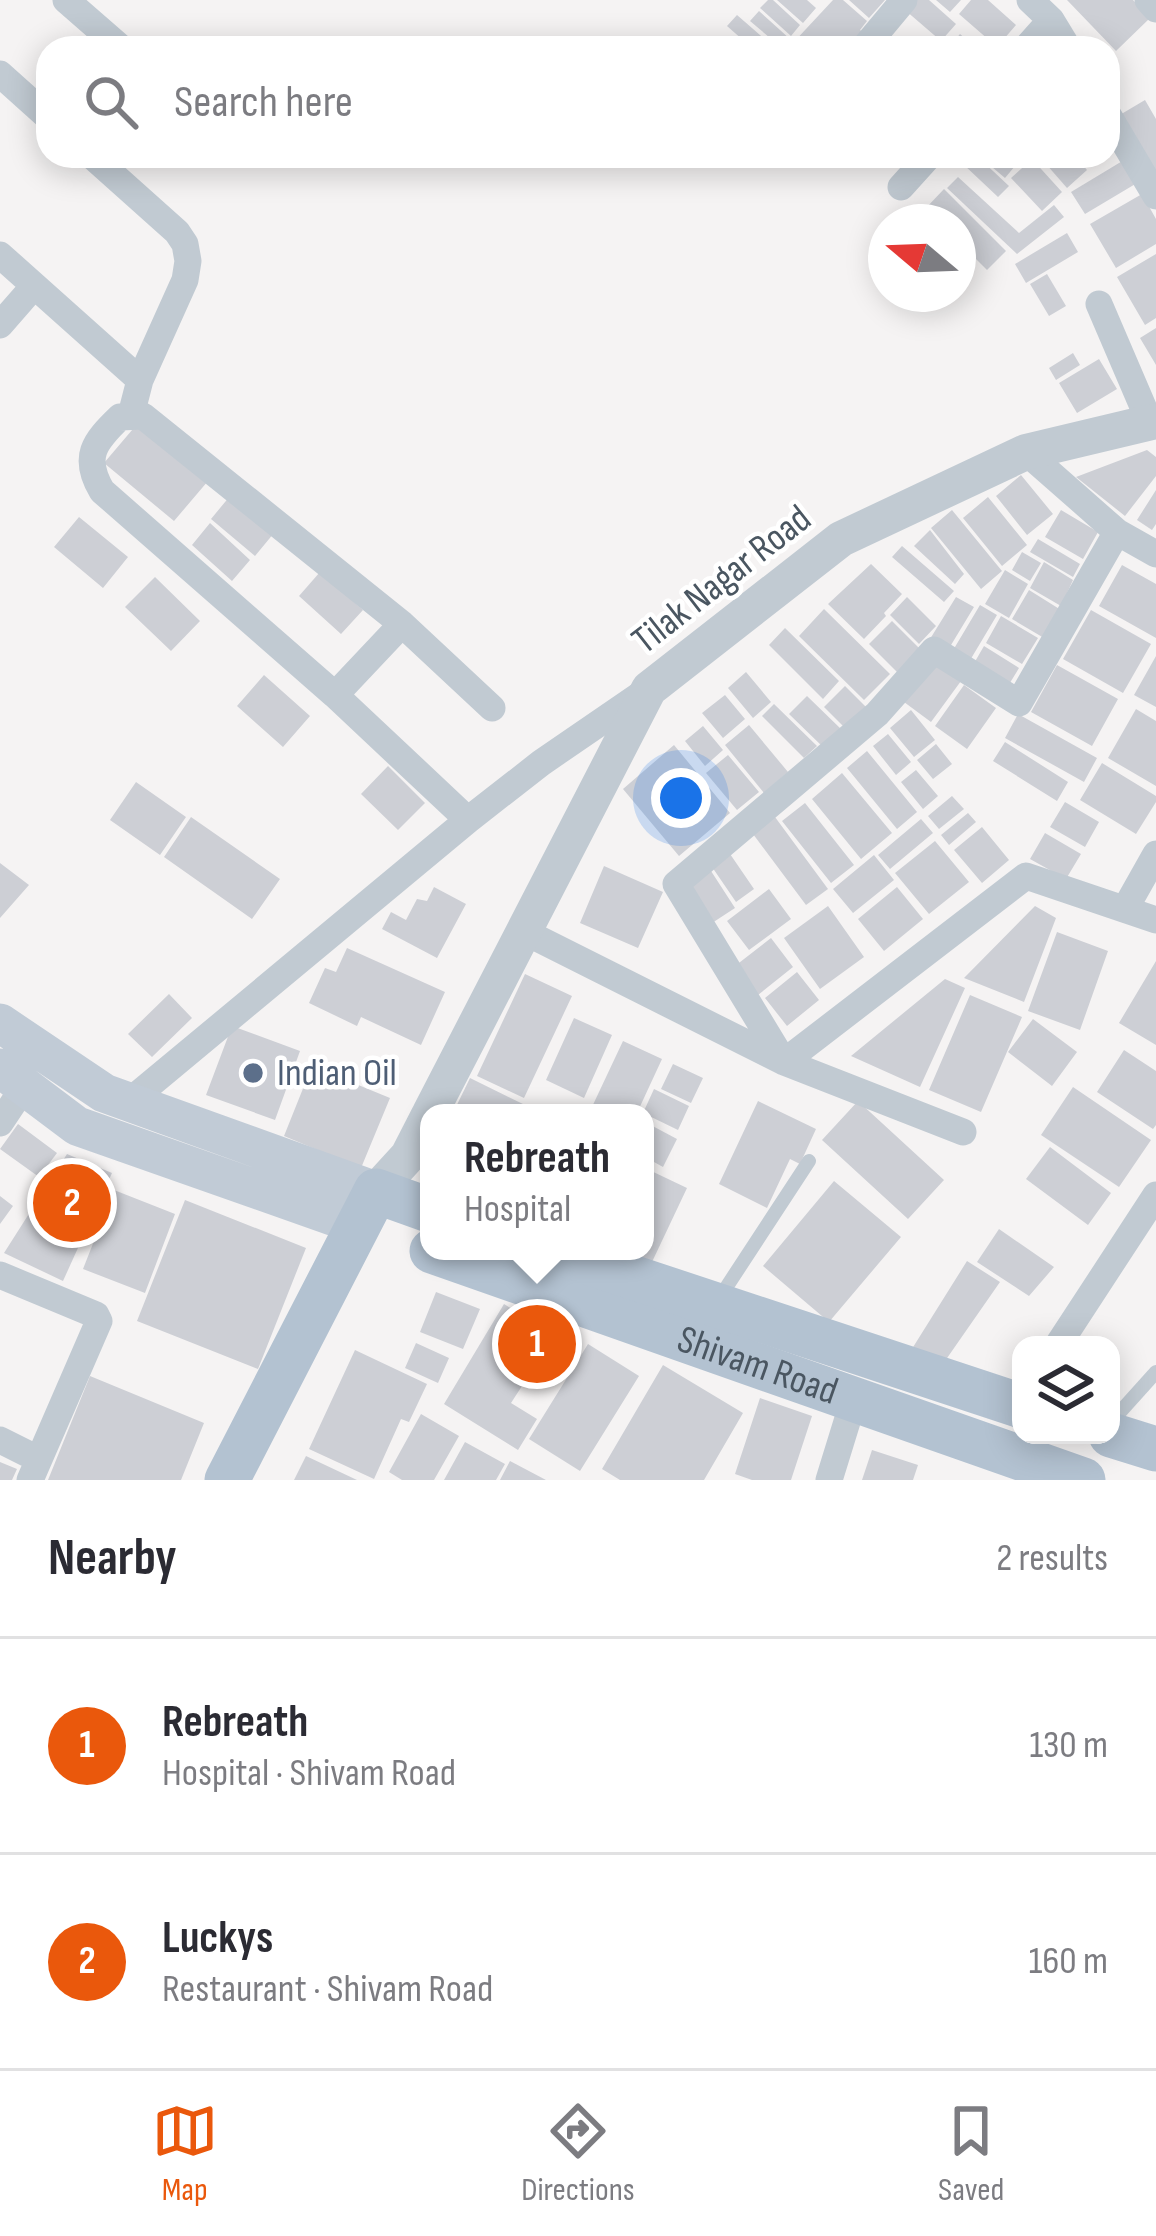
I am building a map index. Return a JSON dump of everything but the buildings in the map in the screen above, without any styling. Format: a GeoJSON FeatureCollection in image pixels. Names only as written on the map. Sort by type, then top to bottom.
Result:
{"type":"FeatureCollection","features":[{"type":"Feature","properties":{"kind":"main road","name":"Shivam Road"},"geometry":{"type":"LineString","coordinates":[[0,1023],[104,1093],[389,1212],[420,1241]]}},
{"type":"Feature","properties":{"kind":"main road","name":"Shivam Road"},"geometry":{"type":"LineString","coordinates":[[12,1077],[76,1126],[389,1212]]}},
{"type":"Feature","properties":{"kind":"main road"},"geometry":{"type":"LineString","coordinates":[[226,1480],[389,1212]]}},
{"type":"Feature","properties":{"kind":"main road"},"geometry":{"type":"LineString","coordinates":[[258,1480],[389,1212]]}},
{"type":"Feature","properties":{"kind":"main road","name":"Shivam Road"},"geometry":{"type":"LineString","coordinates":[[456,1260],[1083,1480]]}},
{"type":"Feature","properties":{"kind":"main road","name":"Shivam Road"},"geometry":{"type":"LineString","coordinates":[[581,1260],[1012,1401]]}},
{"type":"Feature","properties":{"kind":"main road"},"geometry":{"type":"LineString","coordinates":[[1120,1438],[1156,1449]]}},
{"type":"Feature","properties":{"kind":"street"},"geometry":{"type":"LineString","coordinates":[[66,0],[107,36]]}},
{"type":"Feature","properties":{"kind":"street"},"geometry":{"type":"LineString","coordinates":[[873,36],[904,0]]}},
{"type":"Feature","properties":{"kind":"street"},"geometry":{"type":"LineString","coordinates":[[1148,0],[1156,10]]}},
{"type":"Feature","properties":{"kind":"street"},"geometry":{"type":"LineString","coordinates":[[1041,10],[1059,36]]}},
{"type":"Feature","properties":{"kind":"street"},"geometry":{"type":"LineString","coordinates":[[0,74],[36,106]]}},
{"type":"Feature","properties":{"kind":"street"},"geometry":{"type":"LineString","coordinates":[[1120,135],[1156,196]]}},
{"type":"Feature","properties":{"kind":"street"},"geometry":{"type":"LineString","coordinates":[[105,168],[177,232],[188,262],[185,280],[140,380],[131,415]]}},
{"type":"Feature","properties":{"kind":"street"},"geometry":{"type":"LineString","coordinates":[[901,187],[918,168]]}},
{"type":"Feature","properties":{"kind":"street"},"geometry":{"type":"LineString","coordinates":[[0,255],[140,380]]}},
{"type":"Feature","properties":{"kind":"street"},"geometry":{"type":"LineString","coordinates":[[0,325],[34,286]]}},
{"type":"Feature","properties":{"kind":"street"},"geometry":{"type":"LineString","coordinates":[[1099,304],[1153,422]]}},
{"type":"Feature","properties":{"kind":"street"},"geometry":{"type":"LineString","coordinates":[[468,820],[335,695],[102,490],[90,461],[95,444],[120,417],[143,416],[402,624],[492,708]]}},
{"type":"Feature","properties":{"kind":"street","name":"Tilak Nagar Road"},"geometry":{"type":"LineString","coordinates":[[434,1104],[649,689],[841,539],[1026,452],[1153,422]]}},
{"type":"Feature","properties":{"kind":"street"},"geometry":{"type":"LineString","coordinates":[[1026,452],[1117,532],[1156,554]]}},
{"type":"Feature","properties":{"kind":"street"},"geometry":{"type":"LineString","coordinates":[[784,1062],[676,884],[877,714],[934,650],[1019,704],[1117,532]]}},
{"type":"Feature","properties":{"kind":"street"},"geometry":{"type":"LineString","coordinates":[[335,695],[402,624]]}},
{"type":"Feature","properties":{"kind":"street"},"geometry":{"type":"LineString","coordinates":[[130,1101],[468,820],[649,689]]}},
{"type":"Feature","properties":{"kind":"street"},"geometry":{"type":"LineString","coordinates":[[1125,909],[1156,854]]}},
{"type":"Feature","properties":{"kind":"street"},"geometry":{"type":"LineString","coordinates":[[784,1062],[1026,877],[1156,920]]}},
{"type":"Feature","properties":{"kind":"street"},"geometry":{"type":"LineString","coordinates":[[523,932],[784,1062],[963,1132]]}},
{"type":"Feature","properties":{"kind":"street"},"geometry":{"type":"LineString","coordinates":[[0,1123],[12,1077]]}},
{"type":"Feature","properties":{"kind":"street","name":"Tilak Nagar Road"},"geometry":{"type":"LineString","coordinates":[[389,1212],[420,1132]]}},
{"type":"Feature","properties":{"kind":"street"},"geometry":{"type":"LineString","coordinates":[[1064,1336],[1156,1195]]}},
{"type":"Feature","properties":{"kind":"street"},"geometry":{"type":"LineString","coordinates":[[0,1275],[95,1315],[99,1321],[34,1470],[0,1440]]}},
{"type":"Feature","properties":{"kind":"street"},"geometry":{"type":"LineString","coordinates":[[829,1480],[854,1399]]}},
{"type":"Feature","properties":{"kind":"lane"},"geometry":{"type":"LineString","coordinates":[[716,1304],[809,1161]]}},
{"type":"Feature","properties":{"kind":"lane"},"geometry":{"type":"LineString","coordinates":[[1120,1412],[1156,1372]]}},
{"type":"Feature","properties":{"kind":"place","name":"Indian Oil"},"geometry":{"type":"Point","coordinates":[253,1073]}},
{"type":"Feature","properties":{"kind":"place","name":"Luckys"},"geometry":{"type":"Point","coordinates":[72,1203]}},
{"type":"Feature","properties":{"kind":"place","name":"Rebreath"},"geometry":{"type":"Point","coordinates":[537,1344]}}]}
